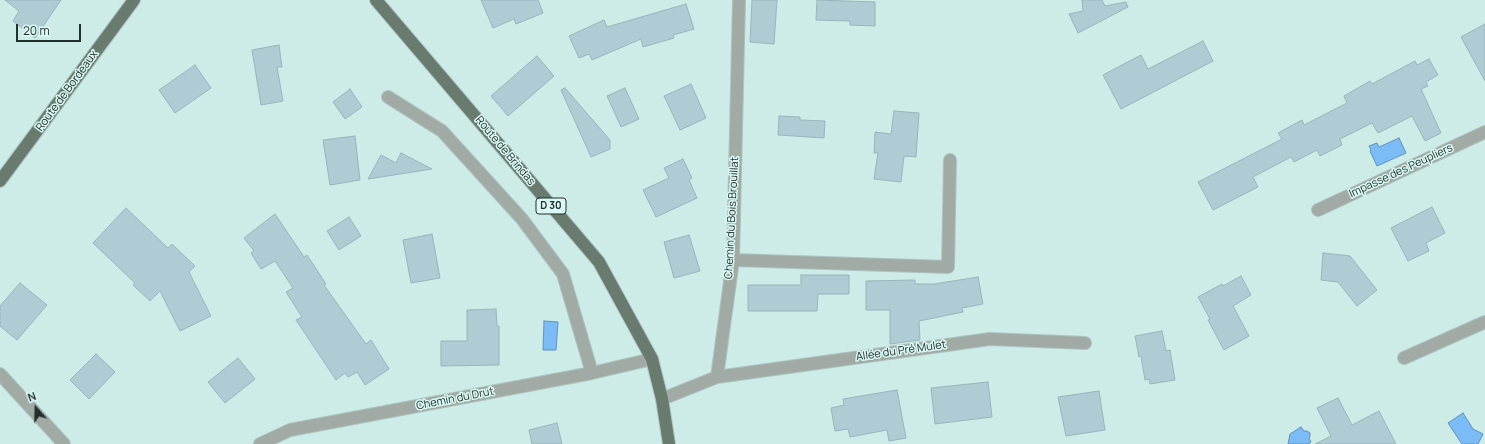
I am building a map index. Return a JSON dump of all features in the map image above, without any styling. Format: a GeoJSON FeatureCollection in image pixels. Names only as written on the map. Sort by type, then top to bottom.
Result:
{"type":"FeatureCollection","features":[{"type":"Feature","properties":{"kind":"main road","name":"Route de Bordeaux"},"geometry":{"type":"LineString","coordinates":[[0,181],[134,0]]}},
{"type":"Feature","properties":{"kind":"main road","name":"Route de Brindas"},"geometry":{"type":"LineString","coordinates":[[376,0],[599,262],[652,360],[662,399],[669,444]]}},
{"type":"Feature","properties":{"kind":"street","name":"Chemin du Bois Brouillat"},"geometry":{"type":"LineString","coordinates":[[717,377],[732,260],[739,0]]}},
{"type":"Feature","properties":{"kind":"street"},"geometry":{"type":"LineString","coordinates":[[388,97],[442,131],[522,219],[563,274],[592,373]]}},
{"type":"Feature","properties":{"kind":"street","name":"Impasse des Peupliers"},"geometry":{"type":"LineString","coordinates":[[1318,210],[1485,132]]}},
{"type":"Feature","properties":{"kind":"street"},"geometry":{"type":"LineString","coordinates":[[732,260],[948,267],[950,160]]}},
{"type":"Feature","properties":{"kind":"street"},"geometry":{"type":"LineString","coordinates":[[1404,358],[1485,322]]}},
{"type":"Feature","properties":{"kind":"street","name":"Allée du Pré Mulet"},"geometry":{"type":"LineString","coordinates":[[717,377],[990,339],[1085,343]]}},
{"type":"Feature","properties":{"kind":"street","name":"Chemin du Drut"},"geometry":{"type":"LineString","coordinates":[[260,444],[290,430],[592,373],[652,360]]}},
{"type":"Feature","properties":{"kind":"street"},"geometry":{"type":"LineString","coordinates":[[0,374],[64,444]]}},
{"type":"Feature","properties":{"kind":"street"},"geometry":{"type":"LineString","coordinates":[[662,399],[717,377]]}},
{"type":"Feature","properties":{"kind":"water"},"geometry":{"type":"Polygon","coordinates":[[[1399,138],[1406,153],[1377,166],[1369,146],[1377,143],[1379,147],[1399,138]]]}},
{"type":"Feature","properties":{"kind":"water"},"geometry":{"type":"Polygon","coordinates":[[[544,321],[558,322],[556,350],[543,350],[544,321]]]}},
{"type":"Feature","properties":{"kind":"water"},"geometry":{"type":"Polygon","coordinates":[[[1463,413],[1473,429],[1483,434],[1478,444],[1462,444],[1448,423],[1463,413]]]}},
{"type":"Feature","properties":{"kind":"water"},"geometry":{"type":"Polygon","coordinates":[[[1301,427],[1304,431],[1310,433],[1309,438],[1311,442],[1309,444],[1288,444],[1290,434],[1301,427]]]}},
{"type":"Feature","properties":{"kind":"building"},"geometry":{"type":"Polygon","coordinates":[[[5,0],[61,0],[35,38],[13,21],[19,11],[5,0]]]}},
{"type":"Feature","properties":{"kind":"building"},"geometry":{"type":"Polygon","coordinates":[[[481,0],[538,0],[543,13],[516,24],[514,19],[493,28],[481,0]]]}},
{"type":"Feature","properties":{"kind":"building"},"geometry":{"type":"Polygon","coordinates":[[[752,0],[777,0],[774,44],[750,42],[752,0]]]}},
{"type":"Feature","properties":{"kind":"building"},"geometry":{"type":"Polygon","coordinates":[[[817,0],[875,2],[875,26],[850,25],[850,21],[816,20],[817,0]]]}},
{"type":"Feature","properties":{"kind":"building"},"geometry":{"type":"Polygon","coordinates":[[[1082,0],[1102,0],[1105,6],[1126,2],[1128,7],[1078,33],[1069,14],[1083,11],[1082,0]]]}},
{"type":"Feature","properties":{"kind":"building"},"geometry":{"type":"Polygon","coordinates":[[[686,4],[694,29],[673,35],[674,38],[643,47],[641,39],[592,60],[589,54],[579,58],[569,36],[604,20],[607,27],[686,4]]]}},
{"type":"Feature","properties":{"kind":"building"},"geometry":{"type":"Polygon","coordinates":[[[1485,24],[1485,81],[1461,37],[1485,24]]]}},
{"type":"Feature","properties":{"kind":"building"},"geometry":{"type":"Polygon","coordinates":[[[1203,41],[1213,61],[1121,109],[1103,75],[1141,55],[1148,69],[1203,41]]]}},
{"type":"Feature","properties":{"kind":"building"},"geometry":{"type":"Polygon","coordinates":[[[279,45],[282,67],[277,67],[283,101],[261,105],[252,50],[279,45]]]}},
{"type":"Feature","properties":{"kind":"building"},"geometry":{"type":"Polygon","coordinates":[[[537,56],[554,76],[508,116],[491,96],[537,56]]]}},
{"type":"Feature","properties":{"kind":"building"},"geometry":{"type":"Polygon","coordinates":[[[1429,59],[1438,75],[1426,82],[1428,86],[1421,89],[1441,133],[1425,141],[1412,116],[1378,133],[1372,123],[1340,139],[1342,145],[1320,156],[1317,150],[1294,162],[1291,157],[1253,177],[1258,187],[1213,210],[1198,182],[1282,139],[1278,133],[1302,120],[1304,125],[1347,103],[1344,96],[1370,81],[1372,84],[1415,61],[1417,65],[1429,59]]]}},
{"type":"Feature","properties":{"kind":"building"},"geometry":{"type":"Polygon","coordinates":[[[195,65],[211,88],[175,113],[159,90],[195,65]]]}},
{"type":"Feature","properties":{"kind":"building"},"geometry":{"type":"Polygon","coordinates":[[[691,84],[706,118],[680,130],[664,96],[691,84]]]}},
{"type":"Feature","properties":{"kind":"building"},"geometry":{"type":"Polygon","coordinates":[[[565,88],[610,140],[610,149],[591,157],[561,90],[565,88]]]}},
{"type":"Feature","properties":{"kind":"building"},"geometry":{"type":"Polygon","coordinates":[[[625,88],[639,119],[621,127],[607,96],[625,88]]]}},
{"type":"Feature","properties":{"kind":"building"},"geometry":{"type":"Polygon","coordinates":[[[350,89],[362,107],[345,119],[333,102],[350,89]]]}},
{"type":"Feature","properties":{"kind":"building"},"geometry":{"type":"Polygon","coordinates":[[[894,111],[919,113],[916,157],[904,156],[901,182],[874,179],[878,153],[874,153],[875,132],[891,134],[894,111]]]}},
{"type":"Feature","properties":{"kind":"building"},"geometry":{"type":"Polygon","coordinates":[[[779,116],[800,117],[800,120],[825,121],[824,138],[778,135],[779,116]]]}},
{"type":"Feature","properties":{"kind":"building"},"geometry":{"type":"Polygon","coordinates":[[[355,136],[360,180],[330,185],[323,140],[355,136]]]}},
{"type":"Feature","properties":{"kind":"building"},"geometry":{"type":"Polygon","coordinates":[[[401,153],[432,169],[368,179],[381,155],[396,163],[401,153]]]}},
{"type":"Feature","properties":{"kind":"building"},"geometry":{"type":"Polygon","coordinates":[[[683,159],[692,178],[689,180],[697,198],[656,217],[643,190],[669,178],[664,168],[683,159]]]}},
{"type":"Feature","properties":{"kind":"building"},"geometry":{"type":"Polygon","coordinates":[[[1432,207],[1445,233],[1426,243],[1429,251],[1408,261],[1391,228],[1432,207]]]}},
{"type":"Feature","properties":{"kind":"building"},"geometry":{"type":"Polygon","coordinates":[[[126,208],[168,248],[172,244],[195,266],[189,272],[211,316],[180,331],[160,291],[150,301],[133,285],[135,283],[93,243],[126,208]]]}},
{"type":"Feature","properties":{"kind":"building"},"geometry":{"type":"Polygon","coordinates":[[[275,214],[304,257],[307,255],[326,284],[324,285],[366,344],[371,340],[389,369],[365,385],[357,372],[348,377],[345,373],[336,380],[296,320],[302,317],[286,292],[293,288],[275,261],[261,269],[251,253],[254,251],[244,238],[275,214]]]}},
{"type":"Feature","properties":{"kind":"building"},"geometry":{"type":"Polygon","coordinates":[[[349,217],[361,236],[339,250],[327,231],[349,217]]]}},
{"type":"Feature","properties":{"kind":"building"},"geometry":{"type":"Polygon","coordinates":[[[432,234],[440,278],[411,283],[403,240],[432,234]]]}},
{"type":"Feature","properties":{"kind":"building"},"geometry":{"type":"Polygon","coordinates":[[[689,235],[700,271],[674,278],[664,242],[689,235]]]}},
{"type":"Feature","properties":{"kind":"building"},"geometry":{"type":"Polygon","coordinates":[[[1323,253],[1350,256],[1377,290],[1357,306],[1338,282],[1321,280],[1323,253]]]}},
{"type":"Feature","properties":{"kind":"building"},"geometry":{"type":"Polygon","coordinates":[[[801,275],[849,275],[849,294],[818,294],[817,311],[748,311],[748,285],[801,285],[801,275]]]}},
{"type":"Feature","properties":{"kind":"building"},"geometry":{"type":"Polygon","coordinates":[[[1241,276],[1251,295],[1233,306],[1249,336],[1224,350],[1198,297],[1241,276]]]}},
{"type":"Feature","properties":{"kind":"building"},"geometry":{"type":"Polygon","coordinates":[[[978,277],[983,304],[962,308],[963,312],[919,321],[920,340],[890,344],[890,310],[866,310],[866,281],[915,280],[915,284],[934,284],[978,277]]]}},
{"type":"Feature","properties":{"kind":"building"},"geometry":{"type":"Polygon","coordinates":[[[20,283],[47,305],[17,340],[0,326],[0,306],[20,283]]]}},
{"type":"Feature","properties":{"kind":"building"},"geometry":{"type":"Polygon","coordinates":[[[496,309],[497,326],[499,326],[499,365],[441,366],[441,341],[467,341],[467,310],[496,309]]]}},
{"type":"Feature","properties":{"kind":"building"},"geometry":{"type":"Polygon","coordinates":[[[1162,331],[1166,351],[1170,350],[1175,380],[1150,384],[1149,379],[1145,380],[1141,356],[1139,357],[1135,336],[1162,331]]]}},
{"type":"Feature","properties":{"kind":"building"},"geometry":{"type":"Polygon","coordinates":[[[96,354],[115,372],[89,399],[70,380],[96,354]]]}},
{"type":"Feature","properties":{"kind":"building"},"geometry":{"type":"Polygon","coordinates":[[[238,358],[255,379],[225,403],[208,382],[238,358]]]}},
{"type":"Feature","properties":{"kind":"building"},"geometry":{"type":"Polygon","coordinates":[[[988,382],[992,417],[935,424],[931,388],[988,382]]]}},
{"type":"Feature","properties":{"kind":"building"},"geometry":{"type":"Polygon","coordinates":[[[897,390],[906,438],[889,441],[887,430],[850,437],[848,429],[835,431],[831,408],[844,405],[843,399],[897,390]]]}},
{"type":"Feature","properties":{"kind":"building"},"geometry":{"type":"Polygon","coordinates":[[[1099,391],[1105,430],[1066,436],[1058,397],[1099,391]]]}},
{"type":"Feature","properties":{"kind":"building"},"geometry":{"type":"Polygon","coordinates":[[[1338,398],[1352,425],[1379,411],[1396,444],[1315,444],[1331,436],[1317,408],[1338,398]]]}},
{"type":"Feature","properties":{"kind":"building"},"geometry":{"type":"Polygon","coordinates":[[[557,423],[562,444],[532,444],[529,430],[557,423]]]}}]}
